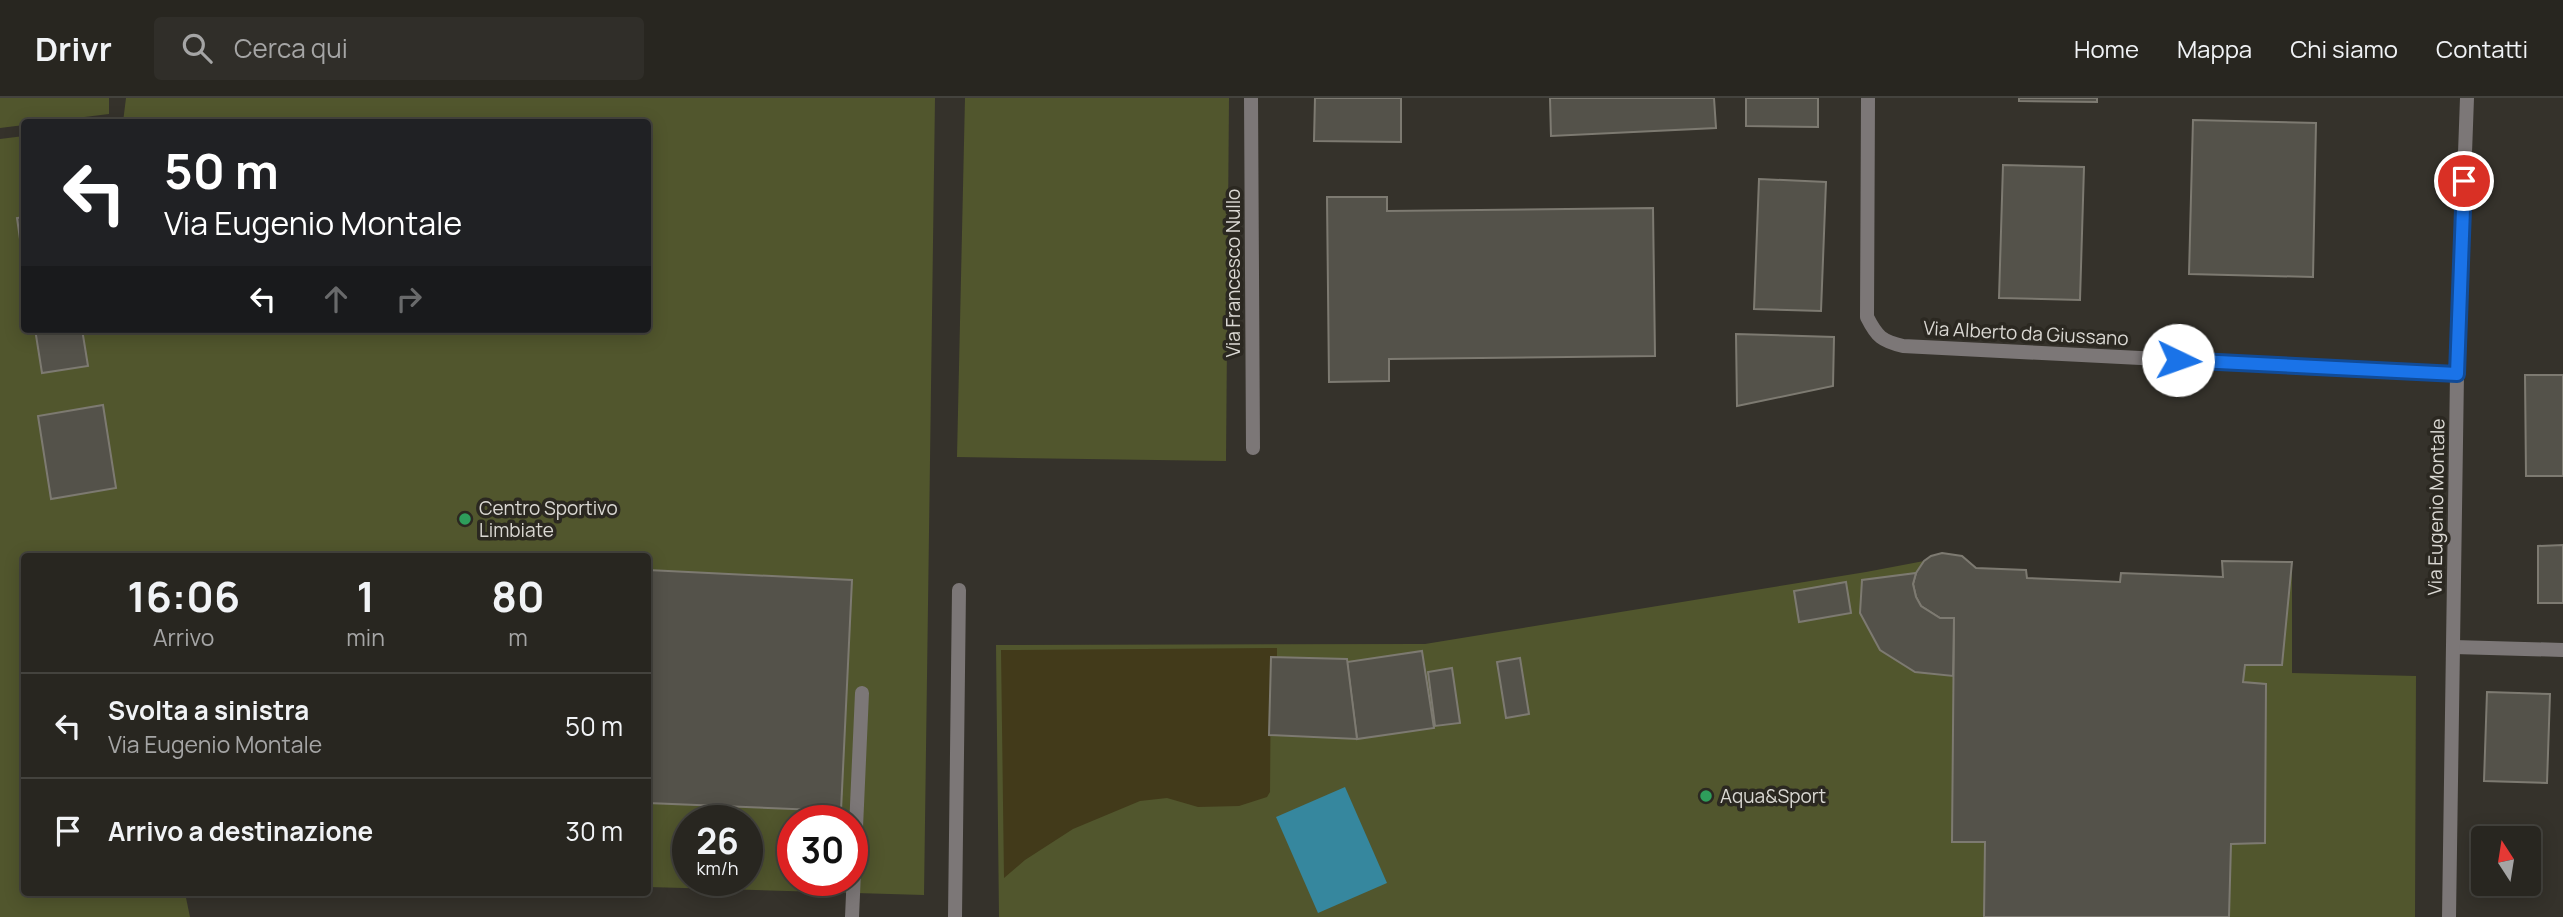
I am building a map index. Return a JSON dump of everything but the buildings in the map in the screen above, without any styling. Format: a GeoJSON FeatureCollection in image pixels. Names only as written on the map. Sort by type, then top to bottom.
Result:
{"type":"FeatureCollection","features":[{"type":"Feature","properties":{"kind":"street","name":"Via Francesco Nullo"},"geometry":{"type":"LineString","coordinates":[[1251,98],[1253,448]]}},
{"type":"Feature","properties":{"kind":"street","name":"Via Alberto da Giussano"},"geometry":{"type":"LineString","coordinates":[[1868,98],[1867,317],[1875,332],[1886,342],[1903,346],[2457,374]]}},
{"type":"Feature","properties":{"kind":"street","name":"Via Eugenio Montale"},"geometry":{"type":"LineString","coordinates":[[2449,917],[2457,374],[2468,98]]}},
{"type":"Feature","properties":{"kind":"street"},"geometry":{"type":"LineString","coordinates":[[955,917],[959,590]]}},
{"type":"Feature","properties":{"kind":"street"},"geometry":{"type":"LineString","coordinates":[[2454,646],[2563,650]]}},
{"type":"Feature","properties":{"kind":"street"},"geometry":{"type":"LineString","coordinates":[[852,917],[862,693]]}},
{"type":"Feature","properties":{"kind":"green space"},"geometry":{"type":"Polygon","coordinates":[[[0,98],[109,98],[109,114],[68,119],[21,119],[21,125],[0,128],[0,98]]]}},
{"type":"Feature","properties":{"kind":"green space","name":"Centro Sportivo Limbiate"},"geometry":{"type":"Polygon","coordinates":[[[126,98],[935,98],[924,895],[868,893],[868,805],[777,805],[777,891],[763,890],[763,805],[672,805],[672,888],[651,887],[651,553],[21,553],[21,896],[186,896],[190,917],[0,917],[0,139],[21,136],[21,333],[651,333],[651,119],[123,119],[126,98]]]}},
{"type":"Feature","properties":{"kind":"green space"},"geometry":{"type":"Polygon","coordinates":[[[965,98],[1229,98],[1226,461],[957,457],[965,98]]]}},
{"type":"Feature","properties":{"kind":"green space","name":"Aqua&Sport"},"geometry":{"type":"Polygon","coordinates":[[[1942,553],[1962,556],[1976,568],[2026,570],[2027,578],[2120,582],[2121,573],[2222,577],[2222,561],[2292,562],[2292,673],[2416,676],[2415,917],[999,917],[996,645],[1425,644],[1866,572],[1924,561],[1942,553]]]}},
{"type":"Feature","properties":{"kind":"sand"},"geometry":{"type":"Polygon","coordinates":[[[1277,648],[1277,657],[1271,657],[1270,792],[1267,797],[1239,806],[1198,807],[1167,798],[1140,801],[1073,829],[1025,860],[1004,878],[1001,650],[1277,648]]]}},
{"type":"Feature","properties":{"kind":"water"},"geometry":{"type":"Polygon","coordinates":[[[1345,787],[1387,883],[1318,913],[1276,817],[1345,787]]]}},
{"type":"Feature","properties":{"kind":"place","name":"Centro Sportivo Limbiate"},"geometry":{"type":"Point","coordinates":[465,519]}},
{"type":"Feature","properties":{"kind":"place","name":"Aqua&Sport"},"geometry":{"type":"Point","coordinates":[1706,796]}},
{"type":"Feature","properties":{"kind":"route"},"geometry":{"type":"LineString","coordinates":[[2178,360],[2457,374],[2464,181]]}}]}
